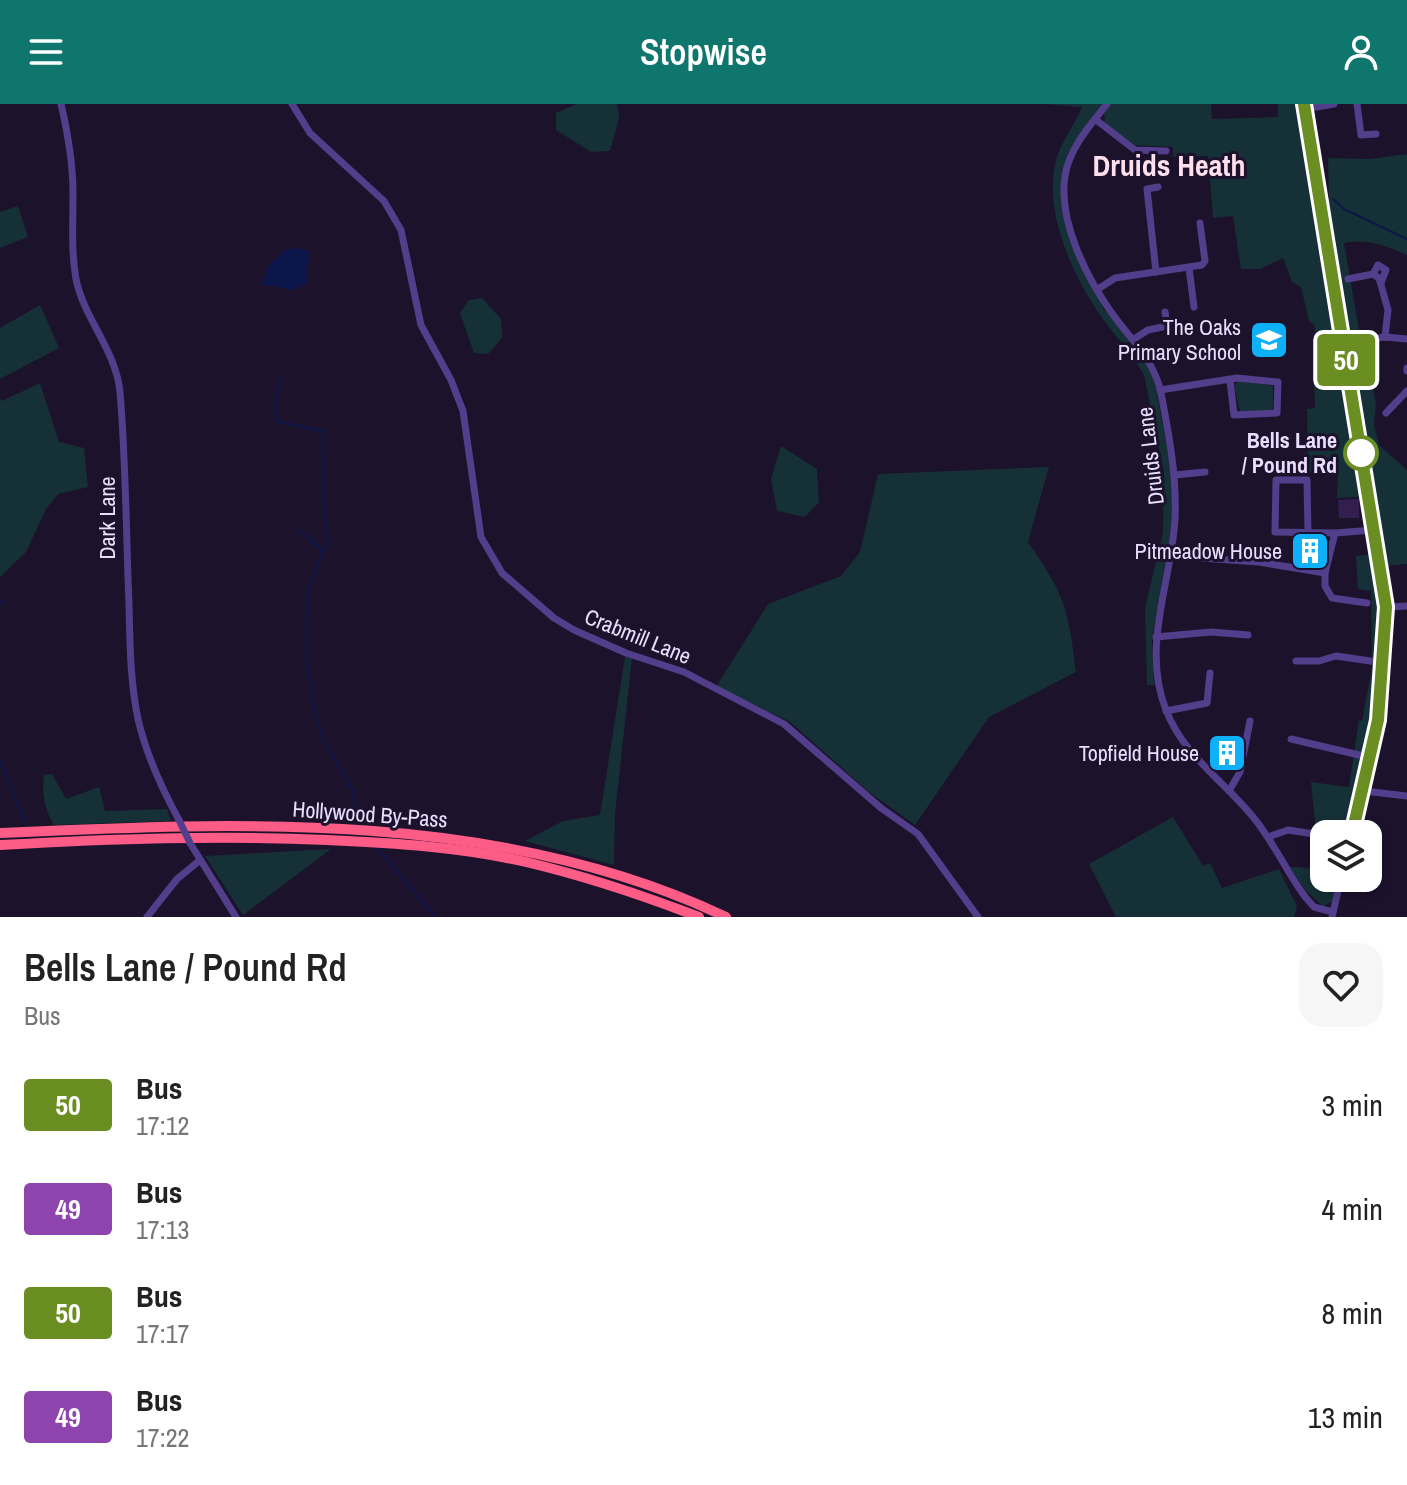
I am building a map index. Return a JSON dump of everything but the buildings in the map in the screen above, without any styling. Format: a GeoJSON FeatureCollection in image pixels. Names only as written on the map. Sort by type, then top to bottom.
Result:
{"type":"FeatureCollection","features":[{"type":"Feature","properties":{"kind":"highway","name":"Hollywood By-Pass"},"geometry":{"type":"LineString","coordinates":[[0,833],[246,827],[413,834],[531,853],[607,872],[726,917]]}},
{"type":"Feature","properties":{"kind":"highway","name":"Hollywood By-Pass"},"geometry":{"type":"LineString","coordinates":[[0,845],[130,838],[246,837],[426,846],[524,862],[628,890],[699,917]]}},
{"type":"Feature","properties":{"kind":"street","name":"Dark Lane"},"geometry":{"type":"LineString","coordinates":[[61,104],[70,141],[73,195],[71,245],[77,282],[84,307],[109,351],[119,386],[125,455],[125,567],[134,691],[149,755],[199,861],[236,917]]}},
{"type":"Feature","properties":{"kind":"street","name":"Crabmill Lane"},"geometry":{"type":"LineString","coordinates":[[292,104],[310,133],[384,201],[401,230],[421,325],[451,380],[463,411],[481,537],[502,573],[554,618],[574,630],[626,653],[684,672],[784,724],[881,808],[918,834],[978,917]]}},
{"type":"Feature","properties":{"kind":"street","name":"Druids Lane"},"geometry":{"type":"LineString","coordinates":[[1107,104],[1068,163],[1064,192],[1070,229],[1098,289],[1150,360],[1160,390],[1175,475],[1171,556],[1156,637],[1154,668],[1166,711],[1195,758],[1229,791],[1268,837],[1306,898],[1314,907],[1332,914]]}},
{"type":"Feature","properties":{"kind":"street"},"geometry":{"type":"LineString","coordinates":[[1334,104],[1304,106],[1386,607],[1384,663],[1372,758],[1356,820]]}},
{"type":"Feature","properties":{"kind":"street"},"geometry":{"type":"LineString","coordinates":[[1357,104],[1361,135],[1376,134]]}},
{"type":"Feature","properties":{"kind":"street"},"geometry":{"type":"LineString","coordinates":[[1095,119],[1135,150],[1166,151]]}},
{"type":"Feature","properties":{"kind":"street"},"geometry":{"type":"LineString","coordinates":[[1156,272],[1147,189],[1158,187]]}},
{"type":"Feature","properties":{"kind":"street"},"geometry":{"type":"LineString","coordinates":[[1098,289],[1115,278],[1202,265],[1205,261],[1200,223]]}},
{"type":"Feature","properties":{"kind":"street"},"geometry":{"type":"LineString","coordinates":[[1189,268],[1194,307]]}},
{"type":"Feature","properties":{"kind":"street"},"geometry":{"type":"LineString","coordinates":[[1348,279],[1373,274],[1381,283],[1388,310],[1385,337]]}},
{"type":"Feature","properties":{"kind":"street"},"geometry":{"type":"LineString","coordinates":[[1134,339],[1148,330],[1167,326],[1165,312]]}},
{"type":"Feature","properties":{"kind":"street"},"geometry":{"type":"LineString","coordinates":[[1343,342],[1385,337],[1407,339]]}},
{"type":"Feature","properties":{"kind":"street"},"geometry":{"type":"LineString","coordinates":[[1160,390],[1237,378],[1278,382],[1277,413],[1234,415],[1230,381]]}},
{"type":"Feature","properties":{"kind":"street"},"geometry":{"type":"LineString","coordinates":[[1386,413],[1407,391]]}},
{"type":"Feature","properties":{"kind":"street"},"geometry":{"type":"LineString","coordinates":[[1175,475],[1205,472]]}},
{"type":"Feature","properties":{"kind":"street"},"geometry":{"type":"LineString","coordinates":[[1308,532],[1307,480],[1276,480],[1275,532],[1335,533],[1374,530]]}},
{"type":"Feature","properties":{"kind":"street"},"geometry":{"type":"LineString","coordinates":[[1335,533],[1325,573],[1329,596],[1338,601],[1367,603]]}},
{"type":"Feature","properties":{"kind":"street"},"geometry":{"type":"LineString","coordinates":[[1171,556],[1259,562],[1325,573]]}},
{"type":"Feature","properties":{"kind":"street"},"geometry":{"type":"LineString","coordinates":[[1386,607],[1407,606]]}},
{"type":"Feature","properties":{"kind":"street"},"geometry":{"type":"LineString","coordinates":[[1156,637],[1194,636],[1211,632],[1248,635]]}},
{"type":"Feature","properties":{"kind":"street"},"geometry":{"type":"LineString","coordinates":[[1296,661],[1319,661],[1336,656],[1384,663]]}},
{"type":"Feature","properties":{"kind":"street"},"geometry":{"type":"LineString","coordinates":[[1166,711],[1207,703],[1210,673]]}},
{"type":"Feature","properties":{"kind":"street"},"geometry":{"type":"LineString","coordinates":[[1229,791],[1240,772],[1250,721]]}},
{"type":"Feature","properties":{"kind":"street"},"geometry":{"type":"LineString","coordinates":[[1291,739],[1372,758]]}},
{"type":"Feature","properties":{"kind":"street"},"geometry":{"type":"LineString","coordinates":[[1364,791],[1407,796]]}},
{"type":"Feature","properties":{"kind":"street"},"geometry":{"type":"LineString","coordinates":[[1268,837],[1288,830],[1310,833]]}},
{"type":"Feature","properties":{"kind":"street"},"geometry":{"type":"LineString","coordinates":[[147,917],[177,879],[199,861]]}},
{"type":"Feature","properties":{"kind":"street"},"geometry":{"type":"LineString","coordinates":[[1332,914],[1338,892]]}},
{"type":"Feature","properties":{"kind":"green space"},"geometry":{"type":"Polygon","coordinates":[[[577,104],[617,104],[619,118],[610,151],[591,152],[556,130],[556,113],[577,104]]]}},
{"type":"Feature","properties":{"kind":"green space"},"geometry":{"type":"Polygon","coordinates":[[[1045,104],[1104,104],[1068,154],[1061,183],[1077,252],[1104,309],[1132,341],[1123,344],[1093,305],[1059,231],[1053,180],[1057,157],[1082,107],[1045,104]]]}},
{"type":"Feature","properties":{"kind":"green space"},"geometry":{"type":"Polygon","coordinates":[[[1111,104],[1211,104],[1212,119],[1278,117],[1278,104],[1300,104],[1340,353],[1319,352],[1314,324],[1309,321],[1301,287],[1292,282],[1283,258],[1260,269],[1241,269],[1233,216],[1213,218],[1208,156],[1173,157],[1173,147],[1134,145],[1105,123],[1104,112],[1111,104]]]}},
{"type":"Feature","properties":{"kind":"green space"},"geometry":{"type":"Polygon","coordinates":[[[1407,154],[1407,255],[1376,244],[1344,243],[1360,336],[1351,336],[1346,332],[1321,196],[1329,200],[1328,158],[1370,159],[1407,154]]]}},
{"type":"Feature","properties":{"kind":"green space"},"geometry":{"type":"Polygon","coordinates":[[[18,206],[28,237],[0,248],[0,212],[18,206]]]}},
{"type":"Feature","properties":{"kind":"green space"},"geometry":{"type":"Polygon","coordinates":[[[482,298],[501,319],[502,338],[488,354],[474,353],[460,313],[469,300],[482,298]]]}},
{"type":"Feature","properties":{"kind":"green space"},"geometry":{"type":"Polygon","coordinates":[[[40,305],[59,348],[0,379],[0,328],[40,305]]]}},
{"type":"Feature","properties":{"kind":"green space"},"geometry":{"type":"Polygon","coordinates":[[[1358,344],[1362,367],[1369,367],[1379,445],[1407,470],[1407,564],[1383,566],[1350,351],[1358,344]]]}},
{"type":"Feature","properties":{"kind":"green space"},"geometry":{"type":"Polygon","coordinates":[[[1133,345],[1143,355],[1154,379],[1173,477],[1172,521],[1152,641],[1154,685],[1147,685],[1145,608],[1163,532],[1164,472],[1144,375],[1129,350],[1133,345]]]}},
{"type":"Feature","properties":{"kind":"green space"},"geometry":{"type":"Polygon","coordinates":[[[1313,359],[1342,363],[1369,518],[1363,519],[1360,497],[1337,498],[1338,472],[1308,472],[1307,409],[1315,408],[1313,359]]]}},
{"type":"Feature","properties":{"kind":"green space"},"geometry":{"type":"Polygon","coordinates":[[[1238,381],[1273,386],[1271,411],[1240,412],[1234,386],[1238,381]]]}},
{"type":"Feature","properties":{"kind":"green space"},"geometry":{"type":"Polygon","coordinates":[[[40,383],[59,442],[84,448],[88,487],[58,494],[46,509],[26,552],[0,577],[0,398],[2,401],[40,383]]]}},
{"type":"Feature","properties":{"kind":"green space"},"geometry":{"type":"Polygon","coordinates":[[[781,446],[817,469],[819,502],[805,517],[777,511],[771,479],[781,446]]]}},
{"type":"Feature","properties":{"kind":"green space"},"geometry":{"type":"Polygon","coordinates":[[[1049,467],[1028,542],[1050,575],[1063,603],[1076,672],[989,717],[915,825],[869,792],[789,721],[716,687],[768,604],[841,576],[860,552],[878,474],[1049,467]]]}},
{"type":"Feature","properties":{"kind":"green space"},"geometry":{"type":"Polygon","coordinates":[[[1375,554],[1381,653],[1371,744],[1366,744],[1358,783],[1362,785],[1353,820],[1315,820],[1311,782],[1349,787],[1359,720],[1362,721],[1372,667],[1371,591],[1358,589],[1356,556],[1375,554]]]}},
{"type":"Feature","properties":{"kind":"green space"},"geometry":{"type":"Polygon","coordinates":[[[625,657],[632,658],[615,814],[614,865],[525,841],[563,821],[600,815],[625,657]]]}},
{"type":"Feature","properties":{"kind":"green space"},"geometry":{"type":"Polygon","coordinates":[[[52,774],[66,799],[99,787],[105,811],[167,809],[171,821],[54,825],[46,807],[43,788],[44,775],[52,774]]]}},
{"type":"Feature","properties":{"kind":"green space"},"geometry":{"type":"Polygon","coordinates":[[[1173,817],[1203,866],[1210,863],[1222,888],[1279,869],[1297,906],[1294,917],[1116,917],[1089,864],[1173,817]]]}},
{"type":"Feature","properties":{"kind":"green space"},"geometry":{"type":"Polygon","coordinates":[[[331,849],[243,915],[205,856],[331,849]]]}},
{"type":"Feature","properties":{"kind":"green space"},"geometry":{"type":"Polygon","coordinates":[[[1290,867],[1310,868],[1310,892],[1334,892],[1332,902],[1323,906],[1305,890],[1290,867]]]}},
{"type":"Feature","properties":{"kind":"shaded area"},"geometry":{"type":"Polygon","coordinates":[[[295,248],[309,251],[307,284],[293,290],[261,284],[270,263],[282,251],[295,248]]]}},
{"type":"Feature","properties":{"kind":"waterway"},"geometry":{"type":"LineString","coordinates":[[1333,199],[1344,209],[1407,239]]}},
{"type":"Feature","properties":{"kind":"waterway"},"geometry":{"type":"LineString","coordinates":[[278,379],[276,421],[323,431],[326,546],[309,586],[306,652],[312,701],[324,741],[352,789],[358,820],[363,828]]}},
{"type":"Feature","properties":{"kind":"waterway"},"geometry":{"type":"LineString","coordinates":[[298,529],[324,552]]}},
{"type":"Feature","properties":{"kind":"waterway"},"geometry":{"type":"LineString","coordinates":[[0,599],[0,604]]}},
{"type":"Feature","properties":{"kind":"waterway"},"geometry":{"type":"LineString","coordinates":[[0,761],[25,821]]}},
{"type":"Feature","properties":{"kind":"waterway"},"geometry":{"type":"LineString","coordinates":[[376,846],[435,917]]}},
{"type":"Feature","properties":{"kind":"bus line","name":"50"},"geometry":{"type":"LineString","coordinates":[[1304,104],[1386,607],[1378,720],[1356,820]]}},
{"type":"Feature","properties":{"kind":"place","name":"The Oaks Primary School"},"geometry":{"type":"Point","coordinates":[1269,340]}},
{"type":"Feature","properties":{"kind":"place","name":"Bells Lane / Pound Rd"},"geometry":{"type":"Point","coordinates":[1361,453]}},
{"type":"Feature","properties":{"kind":"place","name":"Pitmeadow House"},"geometry":{"type":"Point","coordinates":[1310,551]}},
{"type":"Feature","properties":{"kind":"place","name":"Topfield House"},"geometry":{"type":"Point","coordinates":[1227,753]}},
{"type":"Feature","properties":{"kind":"district","name":"Druids Heath"},"geometry":{"type":"Point","coordinates":[1169,165]}}]}
